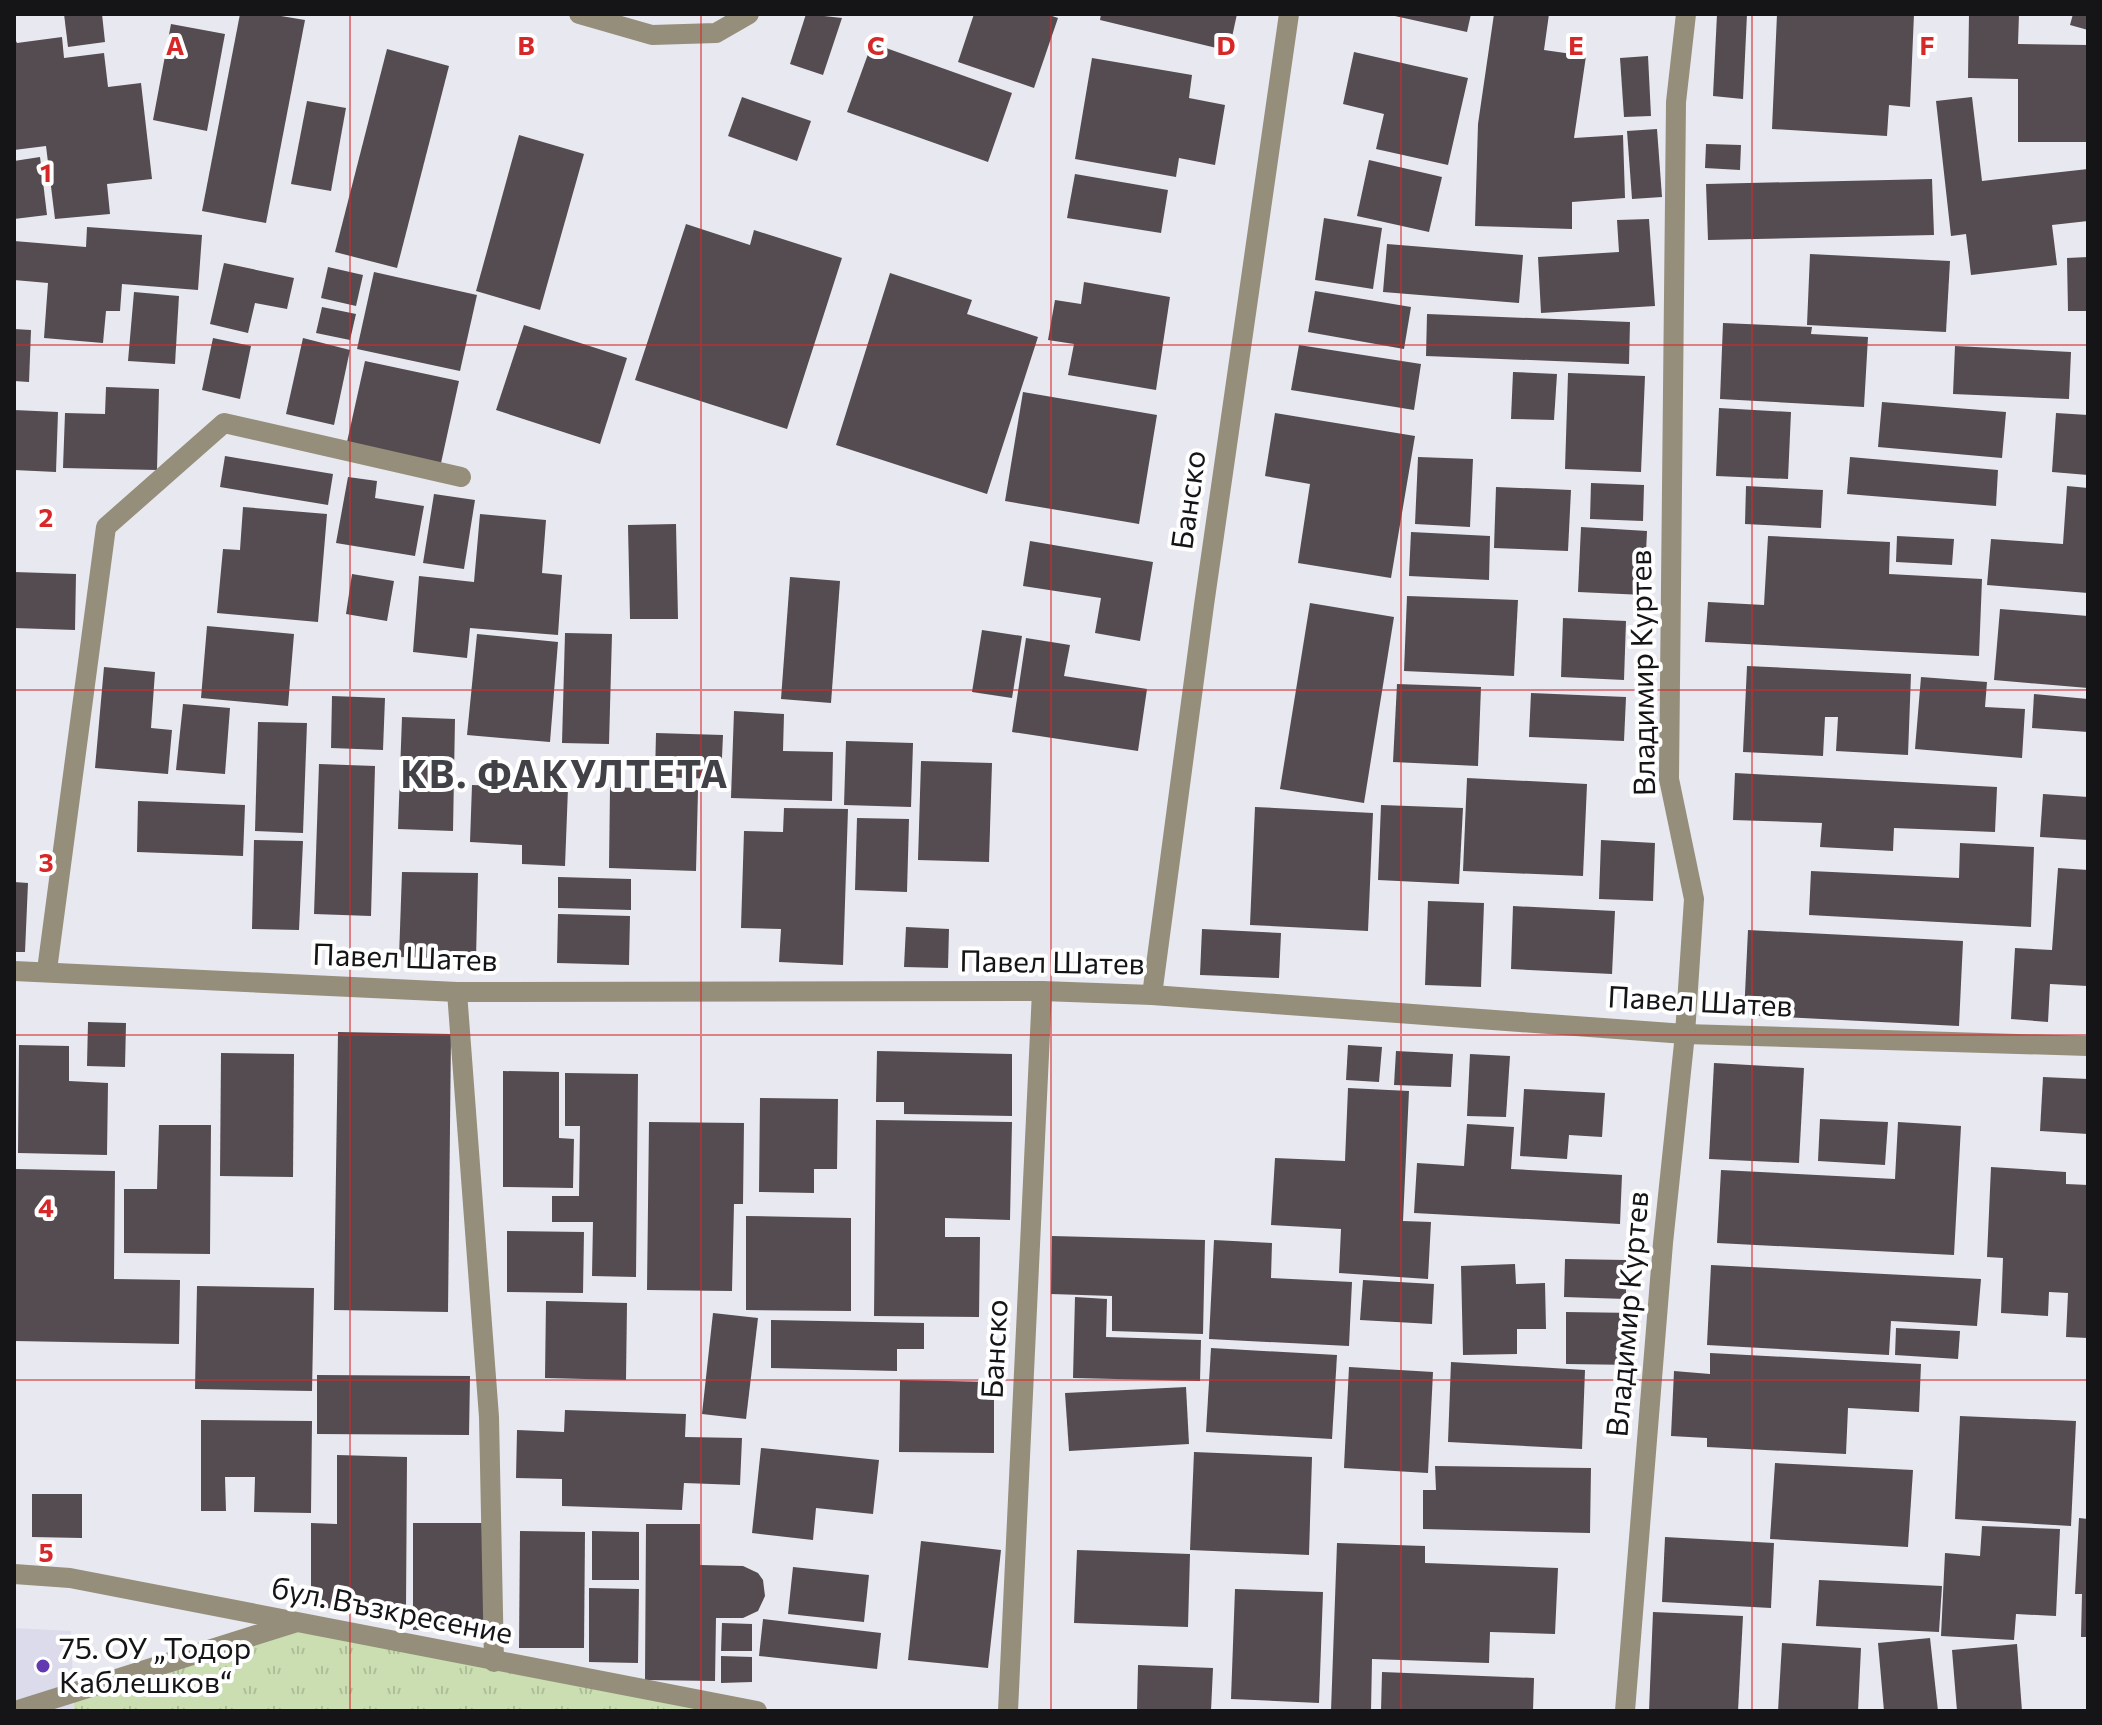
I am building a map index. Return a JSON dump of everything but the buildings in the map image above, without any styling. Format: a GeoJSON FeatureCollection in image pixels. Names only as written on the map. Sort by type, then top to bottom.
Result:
{"type":"FeatureCollection","features":[{"type":"Feature","properties":{"kind":"street"},"geometry":{"type":"LineString","coordinates":[[579,14],[652,35],[716,33],[749,14]]}},
{"type":"Feature","properties":{"kind":"street","name":"Банско"},"geometry":{"type":"LineString","coordinates":[[1152,995],[1204,605],[1289,14]]}},
{"type":"Feature","properties":{"kind":"street","name":"Владимир Куртев"},"geometry":{"type":"LineString","coordinates":[[1625,1711],[1662,1259],[1685,1034],[1694,899],[1669,779],[1676,102],[1686,14]]}},
{"type":"Feature","properties":{"kind":"street"},"geometry":{"type":"LineString","coordinates":[[47,970],[106,527],[224,423],[461,477]]}},
{"type":"Feature","properties":{"kind":"street","name":"Павел Шатев"},"geometry":{"type":"LineString","coordinates":[[14,971],[47,970],[457,992],[1042,991],[1152,995],[1685,1034],[2088,1046]]}},
{"type":"Feature","properties":{"kind":"street","name":"Банско"},"geometry":{"type":"LineString","coordinates":[[1008,1711],[1042,991]]}},
{"type":"Feature","properties":{"kind":"street"},"geometry":{"type":"LineString","coordinates":[[457,992],[489,1417],[494,1662]]}},
{"type":"Feature","properties":{"kind":"street","name":"бул. Възкресение"},"geometry":{"type":"LineString","coordinates":[[14,1574],[70,1578],[757,1711]]}},
{"type":"Feature","properties":{"kind":"street"},"geometry":{"type":"LineString","coordinates":[[15,1711],[297,1622]]}},
{"type":"Feature","properties":{"kind":"shaded area","name":"75. ОУ „Тодор Каблешков“"},"geometry":{"type":"Polygon","coordinates":[[[14,1628],[71,1631],[74,1711],[14,1711],[14,1628]]]}},
{"type":"Feature","properties":{"kind":"green space"},"geometry":{"type":"Polygon","coordinates":[[[297,1622],[757,1711],[74,1711],[74,1701],[297,1622]]]}},
{"type":"Feature","properties":{"kind":"place","name":"75. ОУ „Тодор Каблешков“"},"geometry":{"type":"Point","coordinates":[43,1666]}},
{"type":"Feature","properties":{"kind":"district","name":"КВ. ФАКУЛТЕТА"},"geometry":{"type":"Point","coordinates":[565,775]}}]}
